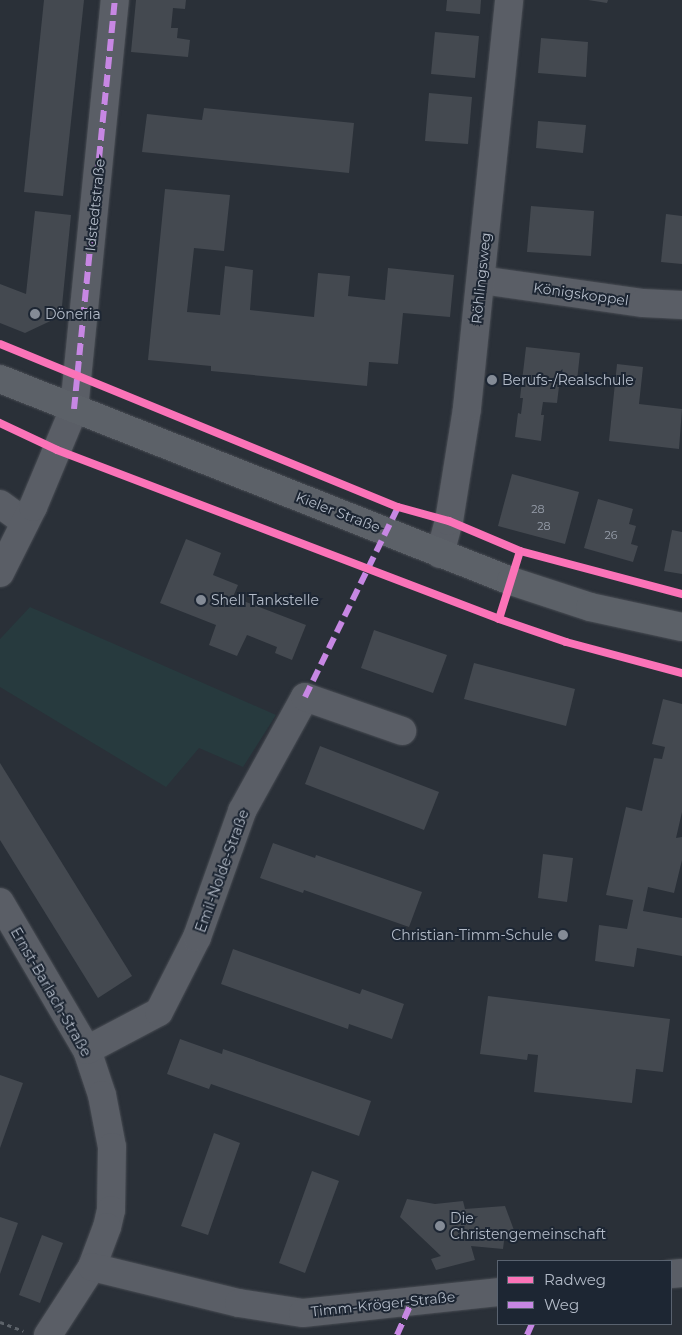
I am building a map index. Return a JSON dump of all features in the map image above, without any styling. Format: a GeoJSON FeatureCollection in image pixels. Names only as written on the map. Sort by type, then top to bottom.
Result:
{"type":"FeatureCollection","features":[{"type":"Feature","properties":{"kind":"main road","name":"Kieler Straße"},"geometry":{"type":"LineString","coordinates":[[0,379],[510,581],[590,607],[682,627]]}},
{"type":"Feature","properties":{"kind":"street","name":"Idstedtstraße"},"geometry":{"type":"LineString","coordinates":[[0,573],[26,522],[74,409],[115,0]]}},
{"type":"Feature","properties":{"kind":"street","name":"Röhlingsweg"},"geometry":{"type":"LineString","coordinates":[[440,554],[449,521],[460,462],[481,280],[509,0]]}},
{"type":"Feature","properties":{"kind":"street","name":"Königskoppel"},"geometry":{"type":"LineString","coordinates":[[481,280],[644,303],[682,305]]}},
{"type":"Feature","properties":{"kind":"street"},"geometry":{"type":"LineString","coordinates":[[0,504],[26,522]]}},
{"type":"Feature","properties":{"kind":"street","name":"Emil-Nolde-Straße"},"geometry":{"type":"LineString","coordinates":[[87,1050],[159,1012],[197,937],[242,811],[305,696],[402,731]]}},
{"type":"Feature","properties":{"kind":"street","name":"Ernst-Barlach-Straße"},"geometry":{"type":"LineString","coordinates":[[0,902],[87,1050],[102,1096],[112,1147],[111,1210],[92,1267],[37,1333]]}},
{"type":"Feature","properties":{"kind":"street","name":"Timm-Kröger-Straße"},"geometry":{"type":"LineString","coordinates":[[92,1267],[239,1303],[303,1313],[497,1292]]}},
{"type":"Feature","properties":{"kind":"path"},"geometry":{"type":"LineString","coordinates":[[0,1322],[37,1333]]}},
{"type":"Feature","properties":{"kind":"green space"},"geometry":{"type":"Polygon","coordinates":[[[30,607],[276,715],[243,767],[199,748],[166,787],[0,687],[0,639],[30,607]]]}},
{"type":"Feature","properties":{"kind":"building"},"geometry":{"type":"Polygon","coordinates":[[[44,0],[84,0],[63,196],[24,192],[44,0]]]}},
{"type":"Feature","properties":{"kind":"building"},"geometry":{"type":"Polygon","coordinates":[[[136,0],[186,0],[185,9],[173,8],[171,28],[178,28],[177,38],[190,40],[188,57],[131,52],[136,0]]]}},
{"type":"Feature","properties":{"kind":"building"},"geometry":{"type":"Polygon","coordinates":[[[447,0],[481,0],[480,14],[446,11],[447,0]]]}},
{"type":"Feature","properties":{"kind":"building"},"geometry":{"type":"Polygon","coordinates":[[[588,0],[608,0],[607,3],[588,0]]]}},
{"type":"Feature","properties":{"kind":"building"},"geometry":{"type":"Polygon","coordinates":[[[435,32],[479,36],[475,78],[431,74],[435,32]]]}},
{"type":"Feature","properties":{"kind":"building"},"geometry":{"type":"Polygon","coordinates":[[[541,38],[588,42],[586,77],[538,73],[541,38]]]}},
{"type":"Feature","properties":{"kind":"building"},"geometry":{"type":"Polygon","coordinates":[[[429,93],[472,97],[468,144],[425,141],[429,93]]]}},
{"type":"Feature","properties":{"kind":"building"},"geometry":{"type":"Polygon","coordinates":[[[204,108],[354,123],[349,173],[142,152],[147,114],[202,120],[204,108]]]}},
{"type":"Feature","properties":{"kind":"building"},"geometry":{"type":"Polygon","coordinates":[[[538,121],[586,125],[583,153],[536,148],[538,121]]]}},
{"type":"Feature","properties":{"kind":"building"},"geometry":{"type":"Polygon","coordinates":[[[165,189],[230,195],[224,251],[194,248],[187,312],[220,315],[225,266],[253,270],[250,310],[314,317],[318,273],[350,276],[348,296],[385,300],[388,268],[454,275],[450,317],[403,313],[398,364],[369,362],[367,386],[211,371],[211,366],[148,360],[165,189]]]}},
{"type":"Feature","properties":{"kind":"building"},"geometry":{"type":"Polygon","coordinates":[[[531,206],[594,211],[591,256],[527,252],[531,206]]]}},
{"type":"Feature","properties":{"kind":"building"},"geometry":{"type":"Polygon","coordinates":[[[35,211],[71,215],[61,316],[25,333],[0,323],[0,284],[26,294],[35,211]]]}},
{"type":"Feature","properties":{"kind":"building"},"geometry":{"type":"Polygon","coordinates":[[[666,214],[682,216],[682,264],[661,262],[666,214]]]}},
{"type":"Feature","properties":{"kind":"building"},"geometry":{"type":"Polygon","coordinates":[[[526,347],[580,353],[577,381],[560,378],[557,403],[543,402],[541,415],[544,415],[541,441],[515,437],[518,413],[521,414],[523,398],[520,398],[526,347]]]}},
{"type":"Feature","properties":{"kind":"building"},"geometry":{"type":"Polygon","coordinates":[[[617,364],[643,367],[639,404],[682,409],[679,449],[609,441],[617,364]]]}},
{"type":"Feature","properties":{"kind":"building"},"geometry":{"type":"Polygon","coordinates":[[[512,474],[579,492],[565,544],[498,526],[512,474]]]}},
{"type":"Feature","properties":{"kind":"building"},"geometry":{"type":"Polygon","coordinates":[[[598,499],[633,509],[629,524],[636,526],[631,544],[638,546],[633,562],[584,548],[598,499]]]}},
{"type":"Feature","properties":{"kind":"building"},"geometry":{"type":"Polygon","coordinates":[[[672,530],[682,532],[682,574],[664,571],[672,530]]]}},
{"type":"Feature","properties":{"kind":"building","name":"Shell Tankstelle"},"geometry":{"type":"Polygon","coordinates":[[[186,539],[221,553],[213,575],[238,585],[233,597],[306,625],[292,660],[275,653],[277,647],[247,635],[237,656],[209,645],[216,625],[160,603],[186,539]]]}},
{"type":"Feature","properties":{"kind":"building"},"geometry":{"type":"Polygon","coordinates":[[[374,630],[447,655],[433,693],[361,668],[374,630]]]}},
{"type":"Feature","properties":{"kind":"building"},"geometry":{"type":"Polygon","coordinates":[[[474,663],[575,689],[566,726],[464,699],[474,663]]]}},
{"type":"Feature","properties":{"kind":"building"},"geometry":{"type":"Polygon","coordinates":[[[663,699],[682,704],[682,812],[676,838],[682,837],[682,860],[674,893],[648,887],[643,911],[682,918],[682,956],[637,948],[634,967],[595,961],[599,925],[627,929],[633,900],[606,895],[626,807],[642,811],[654,758],[662,759],[665,747],[652,744],[663,699]]]}},
{"type":"Feature","properties":{"kind":"building"},"geometry":{"type":"Polygon","coordinates":[[[320,746],[439,792],[424,830],[305,784],[320,746]]]}},
{"type":"Feature","properties":{"kind":"building"},"geometry":{"type":"Polygon","coordinates":[[[0,763],[132,976],[98,998],[0,840],[0,763]]]}},
{"type":"Feature","properties":{"kind":"building"},"geometry":{"type":"Polygon","coordinates":[[[273,843],[315,858],[316,855],[422,892],[409,927],[304,890],[303,893],[260,878],[273,843]]]}},
{"type":"Feature","properties":{"kind":"building"},"geometry":{"type":"Polygon","coordinates":[[[543,854],[573,858],[567,902],[538,898],[543,854]]]}},
{"type":"Feature","properties":{"kind":"building"},"geometry":{"type":"Polygon","coordinates":[[[233,949],[360,994],[362,989],[404,1004],[392,1039],[349,1024],[348,1029],[221,984],[233,949]]]}},
{"type":"Feature","properties":{"kind":"building"},"geometry":{"type":"Polygon","coordinates":[[[488,996],[670,1019],[663,1072],[636,1069],[632,1103],[534,1092],[538,1055],[528,1054],[527,1060],[480,1054],[488,996]]]}},
{"type":"Feature","properties":{"kind":"building"},"geometry":{"type":"Polygon","coordinates":[[[180,1039],[222,1054],[223,1049],[371,1101],[359,1136],[211,1084],[209,1089],[167,1074],[180,1039]]]}},
{"type":"Feature","properties":{"kind":"building"},"geometry":{"type":"Polygon","coordinates":[[[0,1075],[23,1083],[0,1148],[0,1075]]]}},
{"type":"Feature","properties":{"kind":"building"},"geometry":{"type":"Polygon","coordinates":[[[214,1133],[240,1143],[208,1235],[181,1226],[214,1133]]]}},
{"type":"Feature","properties":{"kind":"building"},"geometry":{"type":"Polygon","coordinates":[[[312,1171],[339,1181],[305,1273],[279,1263],[312,1171]]]}},
{"type":"Feature","properties":{"kind":"building","name":"Die Christengemeinschaft"},"geometry":{"type":"Polygon","coordinates":[[[407,1199],[435,1204],[463,1201],[465,1209],[505,1206],[515,1233],[505,1233],[503,1249],[471,1246],[475,1260],[436,1270],[431,1259],[441,1256],[400,1217],[407,1199]]]}},
{"type":"Feature","properties":{"kind":"building"},"geometry":{"type":"Polygon","coordinates":[[[0,1217],[18,1223],[0,1274],[0,1217]]]}},
{"type":"Feature","properties":{"kind":"building"},"geometry":{"type":"Polygon","coordinates":[[[42,1235],[63,1243],[40,1303],[19,1295],[42,1235]]]}},
{"type":"Feature","properties":{"kind":"marked path"},"geometry":{"type":"LineString","coordinates":[[74,409],[115,0]]}},
{"type":"Feature","properties":{"kind":"marked path"},"geometry":{"type":"LineString","coordinates":[[305,697],[398,507]]}},
{"type":"Feature","properties":{"kind":"marked path"},"geometry":{"type":"LineString","coordinates":[[397,1335],[412,1301]]}},
{"type":"Feature","properties":{"kind":"marked path"},"geometry":{"type":"LineString","coordinates":[[527,1335],[532,1325]]}},
{"type":"Feature","properties":{"kind":"cycle path"},"geometry":{"type":"LineString","coordinates":[[0,344],[398,507],[449,521],[520,551],[682,594]]}},
{"type":"Feature","properties":{"kind":"cycle path"},"geometry":{"type":"LineString","coordinates":[[0,423],[57,450],[499,619],[566,642],[682,673]]}},
{"type":"Feature","properties":{"kind":"cycle path"},"geometry":{"type":"LineString","coordinates":[[499,619],[520,551]]}},
{"type":"Feature","properties":{"kind":"place","name":"Döneria"},"geometry":{"type":"Point","coordinates":[35,314]}},
{"type":"Feature","properties":{"kind":"place","name":"Berufs-/Realschule"},"geometry":{"type":"Point","coordinates":[492,380]}},
{"type":"Feature","properties":{"kind":"place","name":"Shell Tankstelle"},"geometry":{"type":"Point","coordinates":[201,600]}},
{"type":"Feature","properties":{"kind":"place","name":"Christian-Timm-Schule"},"geometry":{"type":"Point","coordinates":[563,935]}},
{"type":"Feature","properties":{"kind":"place","name":"Die Christengemeinschaft"},"geometry":{"type":"Point","coordinates":[440,1226]}}]}
